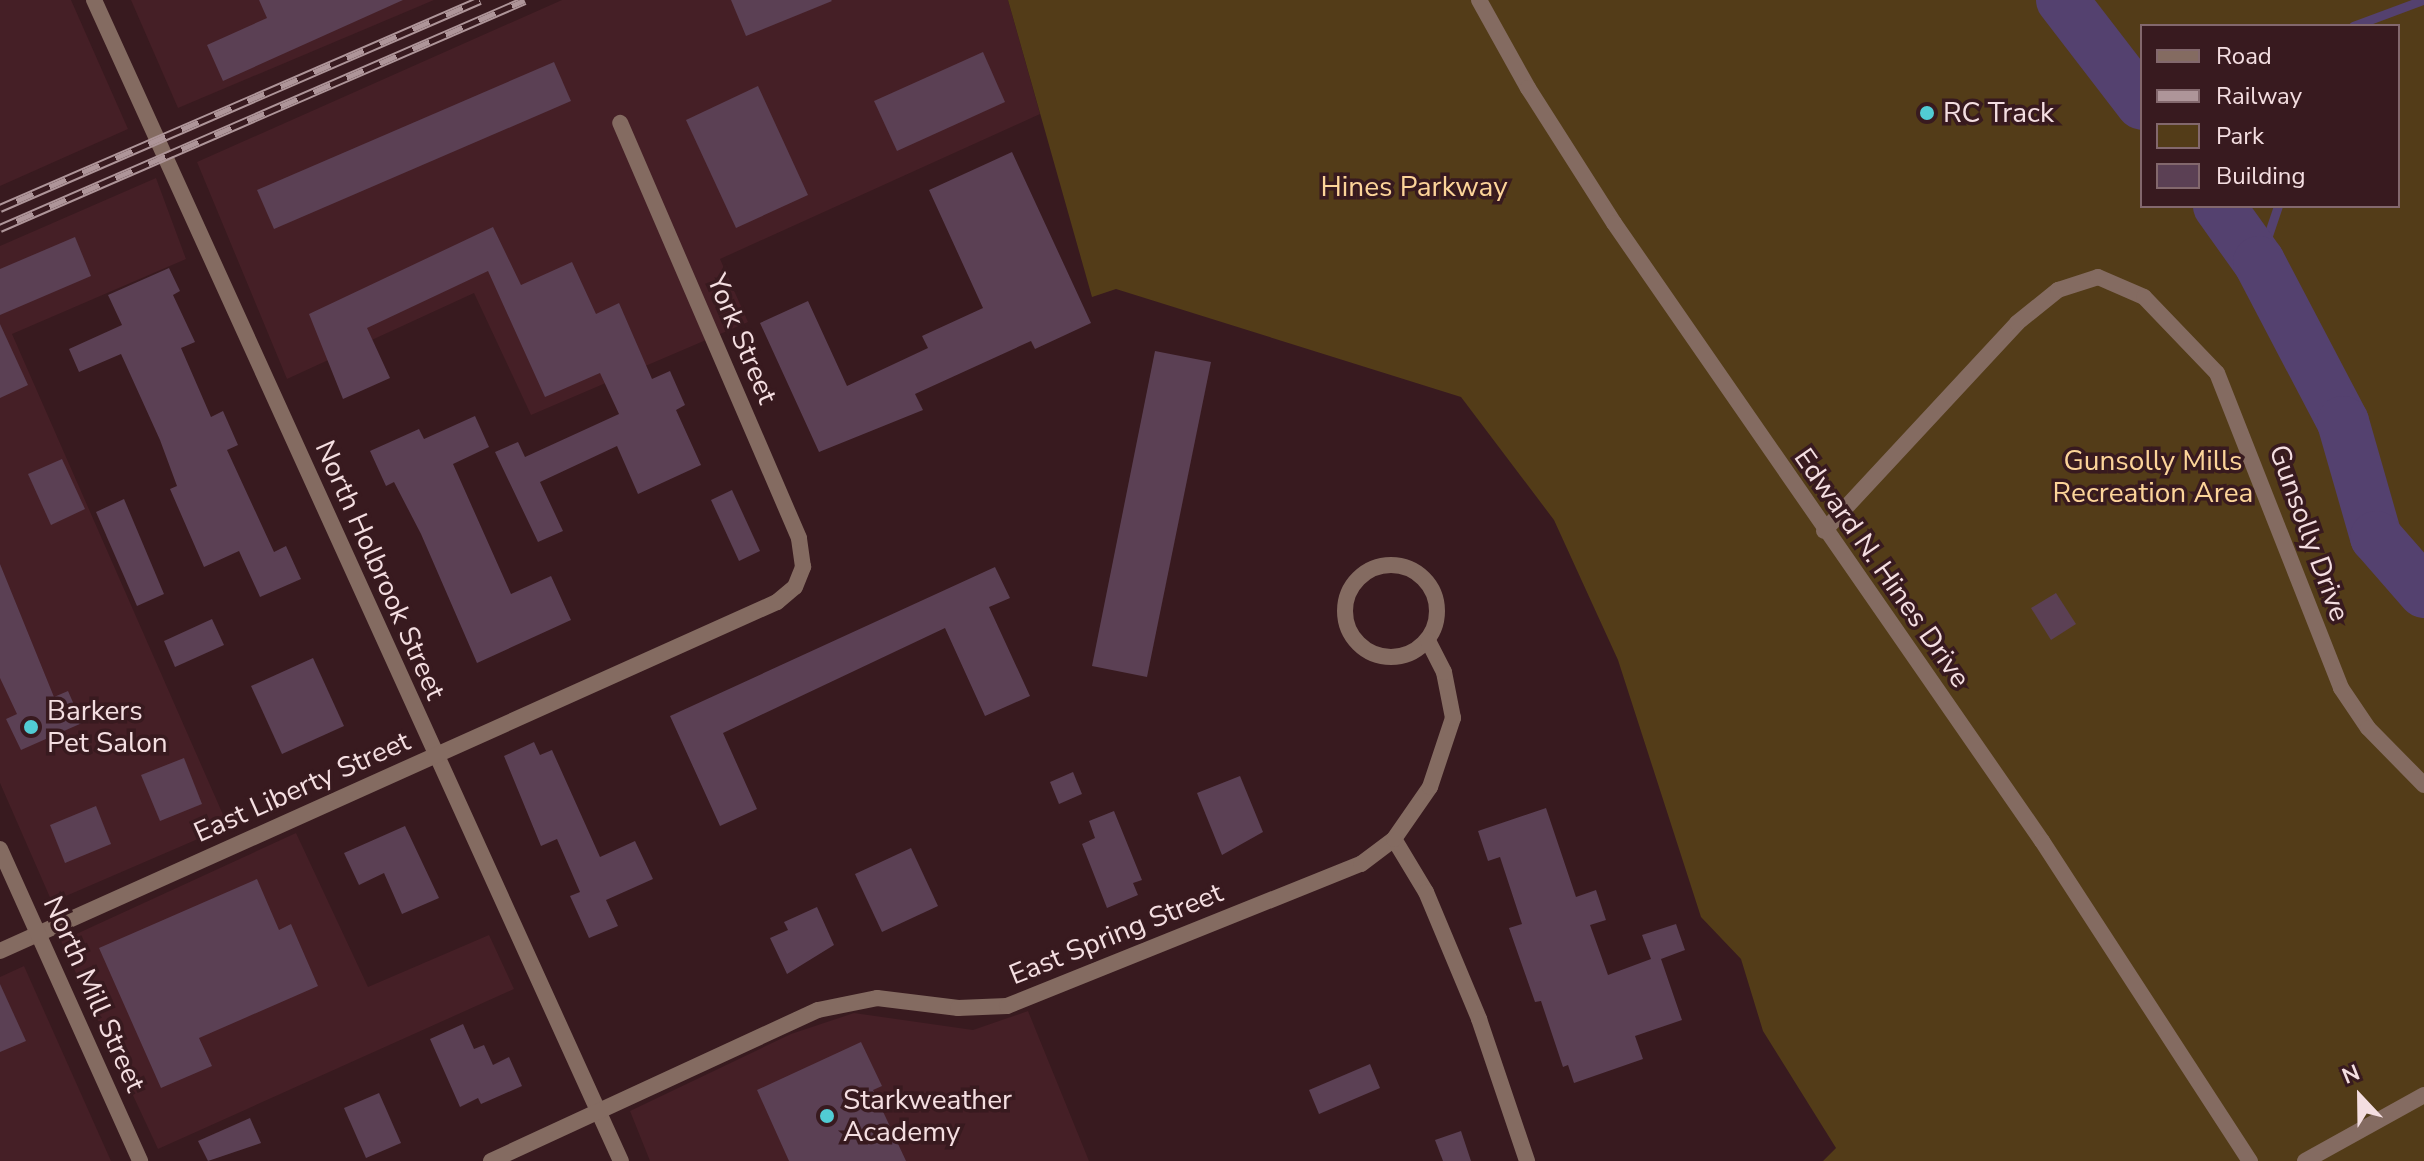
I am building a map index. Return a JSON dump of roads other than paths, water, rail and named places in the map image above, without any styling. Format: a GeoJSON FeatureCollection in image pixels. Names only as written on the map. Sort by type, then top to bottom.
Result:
{"type":"FeatureCollection","features":[{"type":"Feature","properties":{"kind":"street","name":"North Holbrook Street"},"geometry":{"type":"LineString","coordinates":[[94,0],[621,1161]]}},
{"type":"Feature","properties":{"kind":"street","name":"Edward N. Hines Drive"},"geometry":{"type":"LineString","coordinates":[[1479,0],[1605,209],[1824,531],[2042,841],[2250,1161]]}},
{"type":"Feature","properties":{"kind":"street","name":"York Street"},"geometry":{"type":"LineString","coordinates":[[620,123],[799,538],[803,553],[798,578]]}},
{"type":"Feature","properties":{"kind":"street","name":"Gunsolly Drive"},"geometry":{"type":"LineString","coordinates":[[1824,531],[2017,323],[2058,290],[2098,277],[2144,297],[2217,373],[2341,688],[2368,728],[2424,785]]}},
{"type":"Feature","properties":{"kind":"street"},"geometry":{"type":"LineString","coordinates":[[1377,567],[1407,567],[1420,574],[1437,599],[1435,628],[1428,641],[1401,657],[1370,653],[1349,630],[1346,600],[1353,585],[1377,567]]}},
{"type":"Feature","properties":{"kind":"street","name":"East Liberty Street"},"geometry":{"type":"LineString","coordinates":[[0,951],[777,602],[798,578]]}},
{"type":"Feature","properties":{"kind":"street","name":"East Spring Street"},"geometry":{"type":"LineString","coordinates":[[491,1161],[818,1010],[877,998],[958,1008],[1007,1006],[1361,864],[1394,839],[1430,787],[1453,718],[1444,672],[1428,641]]}},
{"type":"Feature","properties":{"kind":"street"},"geometry":{"type":"LineString","coordinates":[[1394,839],[1426,892],[1479,1019],[1527,1161]]}},
{"type":"Feature","properties":{"kind":"street","name":"North Mill Street"},"geometry":{"type":"LineString","coordinates":[[0,849],[140,1161]]}},
{"type":"Feature","properties":{"kind":"street"},"geometry":{"type":"LineString","coordinates":[[2305,1161],[2424,1095]]}},
{"type":"Feature","properties":{"kind":"waterway"},"geometry":{"type":"LineString","coordinates":[[2062,0],[2140,101]]}},
{"type":"Feature","properties":{"kind":"waterway"},"geometry":{"type":"LineString","coordinates":[[2358,24],[2423,0]]}},
{"type":"Feature","properties":{"kind":"waterway"},"geometry":{"type":"LineString","coordinates":[[2220,208],[2259,262],[2343,422],[2376,537],[2424,592]]}},
{"type":"Feature","properties":{"kind":"waterway"},"geometry":{"type":"LineString","coordinates":[[2259,262],[2277,208]]}},
{"type":"Feature","properties":{"kind":"railway"},"geometry":{"type":"LineString","coordinates":[[0,208],[480,0]]}},
{"type":"Feature","properties":{"kind":"railway"},"geometry":{"type":"LineString","coordinates":[[0,228],[525,0]]}},
{"type":"Feature","properties":{"kind":"place","name":"RC Track"},"geometry":{"type":"Point","coordinates":[1927,113]}},
{"type":"Feature","properties":{"kind":"place","name":"Barkers Pet Salon"},"geometry":{"type":"Point","coordinates":[31,727]}},
{"type":"Feature","properties":{"kind":"place","name":"Starkweather Academy"},"geometry":{"type":"Point","coordinates":[827,1116]}},
{"type":"Feature","properties":{"kind":"park label","name":"Hines Parkway"},"geometry":{"type":"Point","coordinates":[1414,187]}},
{"type":"Feature","properties":{"kind":"park label","name":"Gunsolly Mills Recreation Area"},"geometry":{"type":"Point","coordinates":[2153,477]}}]}
